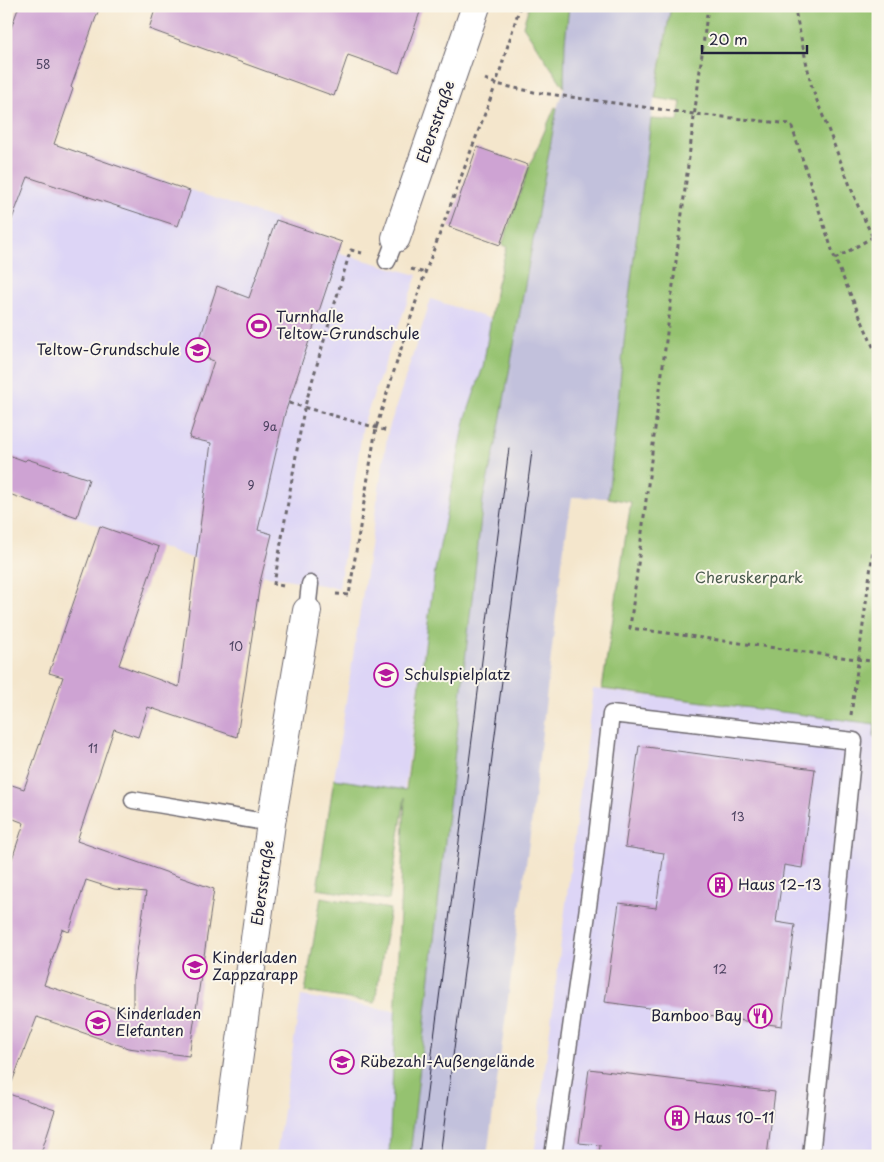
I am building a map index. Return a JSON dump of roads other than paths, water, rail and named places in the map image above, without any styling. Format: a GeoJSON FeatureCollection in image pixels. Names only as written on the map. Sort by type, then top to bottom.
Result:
{"type":"FeatureCollection","features":[{"type":"Feature","properties":{"kind":"street","name":"Ebersstraße"},"geometry":{"type":"LineString","coordinates":[[392,250],[476,6]]}},
{"type":"Feature","properties":{"kind":"street","name":"Ebersstraße"},"geometry":{"type":"LineString","coordinates":[[225,1156],[271,823],[307,611]]}},
{"type":"Feature","properties":{"kind":"lane"},"geometry":{"type":"LineString","coordinates":[[307,611],[310,584]]}},
{"type":"Feature","properties":{"kind":"lane"},"geometry":{"type":"LineString","coordinates":[[553,1156],[594,864],[612,714],[854,742],[810,1156]]}},
{"type":"Feature","properties":{"kind":"lane"},"geometry":{"type":"LineString","coordinates":[[133,800],[271,823]]}},
{"type":"Feature","properties":{"kind":"tram line"},"geometry":{"type":"LineString","coordinates":[[419,1156],[509,448]]}},
{"type":"Feature","properties":{"kind":"tram line"},"geometry":{"type":"LineString","coordinates":[[440,1156],[532,451]]}},
{"type":"Feature","properties":{"kind":"place","name":"Turnhalle Teltow-Grundschule"},"geometry":{"type":"Point","coordinates":[259,326]}},
{"type":"Feature","properties":{"kind":"place","name":"Teltow-Grundschule"},"geometry":{"type":"Point","coordinates":[198,350]}},
{"type":"Feature","properties":{"kind":"place","name":"Schulspielplatz"},"geometry":{"type":"Point","coordinates":[386,675]}},
{"type":"Feature","properties":{"kind":"place","name":"Haus 12–13"},"geometry":{"type":"Point","coordinates":[720,885]}},
{"type":"Feature","properties":{"kind":"place","name":"Kinderladen Zappzarapp"},"geometry":{"type":"Point","coordinates":[195,967]}},
{"type":"Feature","properties":{"kind":"place","name":"Bamboo Bay"},"geometry":{"type":"Point","coordinates":[760,1016]}},
{"type":"Feature","properties":{"kind":"place","name":"Kinderladen Elefanten"},"geometry":{"type":"Point","coordinates":[98,1023]}},
{"type":"Feature","properties":{"kind":"place","name":"Rübezahl-Außengelände"},"geometry":{"type":"Point","coordinates":[342,1062]}},
{"type":"Feature","properties":{"kind":"place","name":"Haus 10–11"},"geometry":{"type":"Point","coordinates":[677,1118]}},
{"type":"Feature","properties":{"kind":"park label","name":"Cheruskerpark"},"geometry":{"type":"Point","coordinates":[749,578]}}]}
